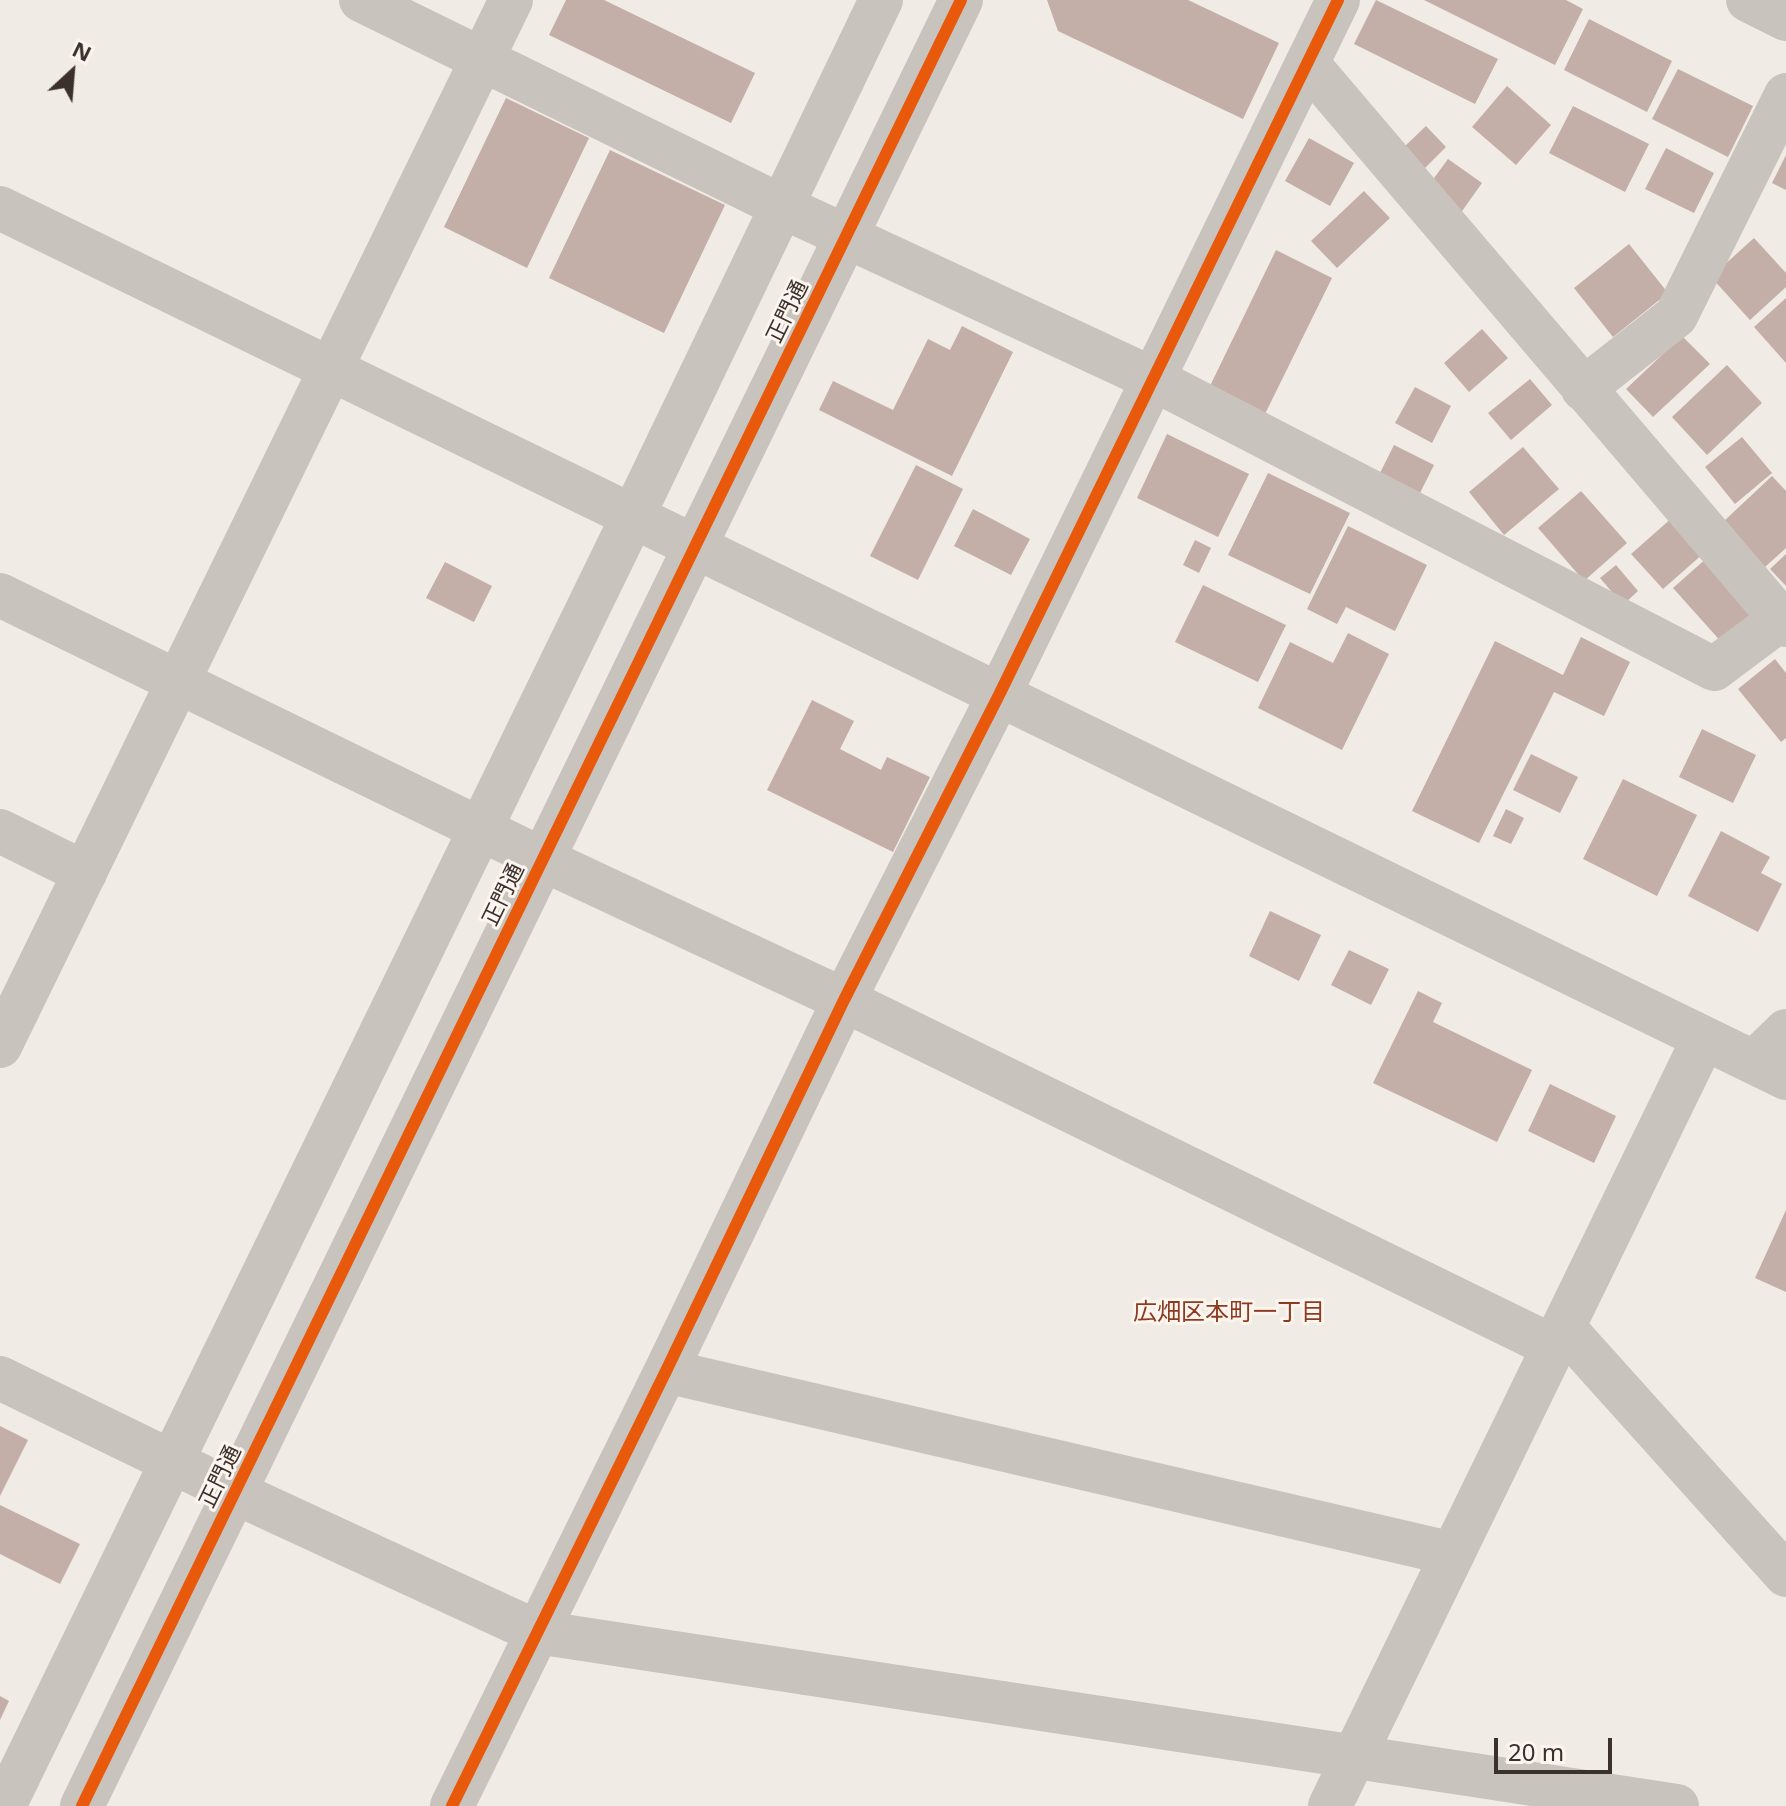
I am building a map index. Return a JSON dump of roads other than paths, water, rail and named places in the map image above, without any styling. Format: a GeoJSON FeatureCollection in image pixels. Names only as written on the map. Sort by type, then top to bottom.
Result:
{"type":"FeatureCollection","features":[{"type":"Feature","properties":{"kind":"street"},"geometry":{"type":"LineString","coordinates":[[361,0],[781,206],[1153,379],[1714,669],[1784,622],[1307,63]]}},
{"type":"Feature","properties":{"kind":"street"},"geometry":{"type":"LineString","coordinates":[[0,1046],[511,0]]}},
{"type":"Feature","properties":{"kind":"street"},"geometry":{"type":"LineString","coordinates":[[4,1806],[881,0]]}},
{"type":"Feature","properties":{"kind":"street","name":"正門通"},"geometry":{"type":"LineString","coordinates":[[82,1806],[961,0]]}},
{"type":"Feature","properties":{"kind":"street"},"geometry":{"type":"LineString","coordinates":[[452,1806],[844,1000],[999,695],[1338,0]]}},
{"type":"Feature","properties":{"kind":"street"},"geometry":{"type":"LineString","coordinates":[[1748,0],[1786,19]]}},
{"type":"Feature","properties":{"kind":"street"},"geometry":{"type":"LineString","coordinates":[[1583,389],[1676,316],[1786,95]]}},
{"type":"Feature","properties":{"kind":"street"},"geometry":{"type":"LineString","coordinates":[[0,208],[1770,1070],[1786,1031]]}},
{"type":"Feature","properties":{"kind":"street"},"geometry":{"type":"LineString","coordinates":[[0,595],[544,860],[1559,1338],[1786,1575]]}},
{"type":"Feature","properties":{"kind":"street"},"geometry":{"type":"LineString","coordinates":[[0,831],[85,873]]}},
{"type":"Feature","properties":{"kind":"street"},"geometry":{"type":"LineString","coordinates":[[1330,1806],[1704,1038]]}},
{"type":"Feature","properties":{"kind":"street"},"geometry":{"type":"LineString","coordinates":[[666,1371],[1453,1554]]}},
{"type":"Feature","properties":{"kind":"street"},"geometry":{"type":"LineString","coordinates":[[0,1378],[236,1493],[537,1632],[1677,1806]]}},
{"type":"Feature","properties":{"kind":"district","name":"広畑区本町一丁目"},"geometry":{"type":"Point","coordinates":[1229,1313]}}]}
